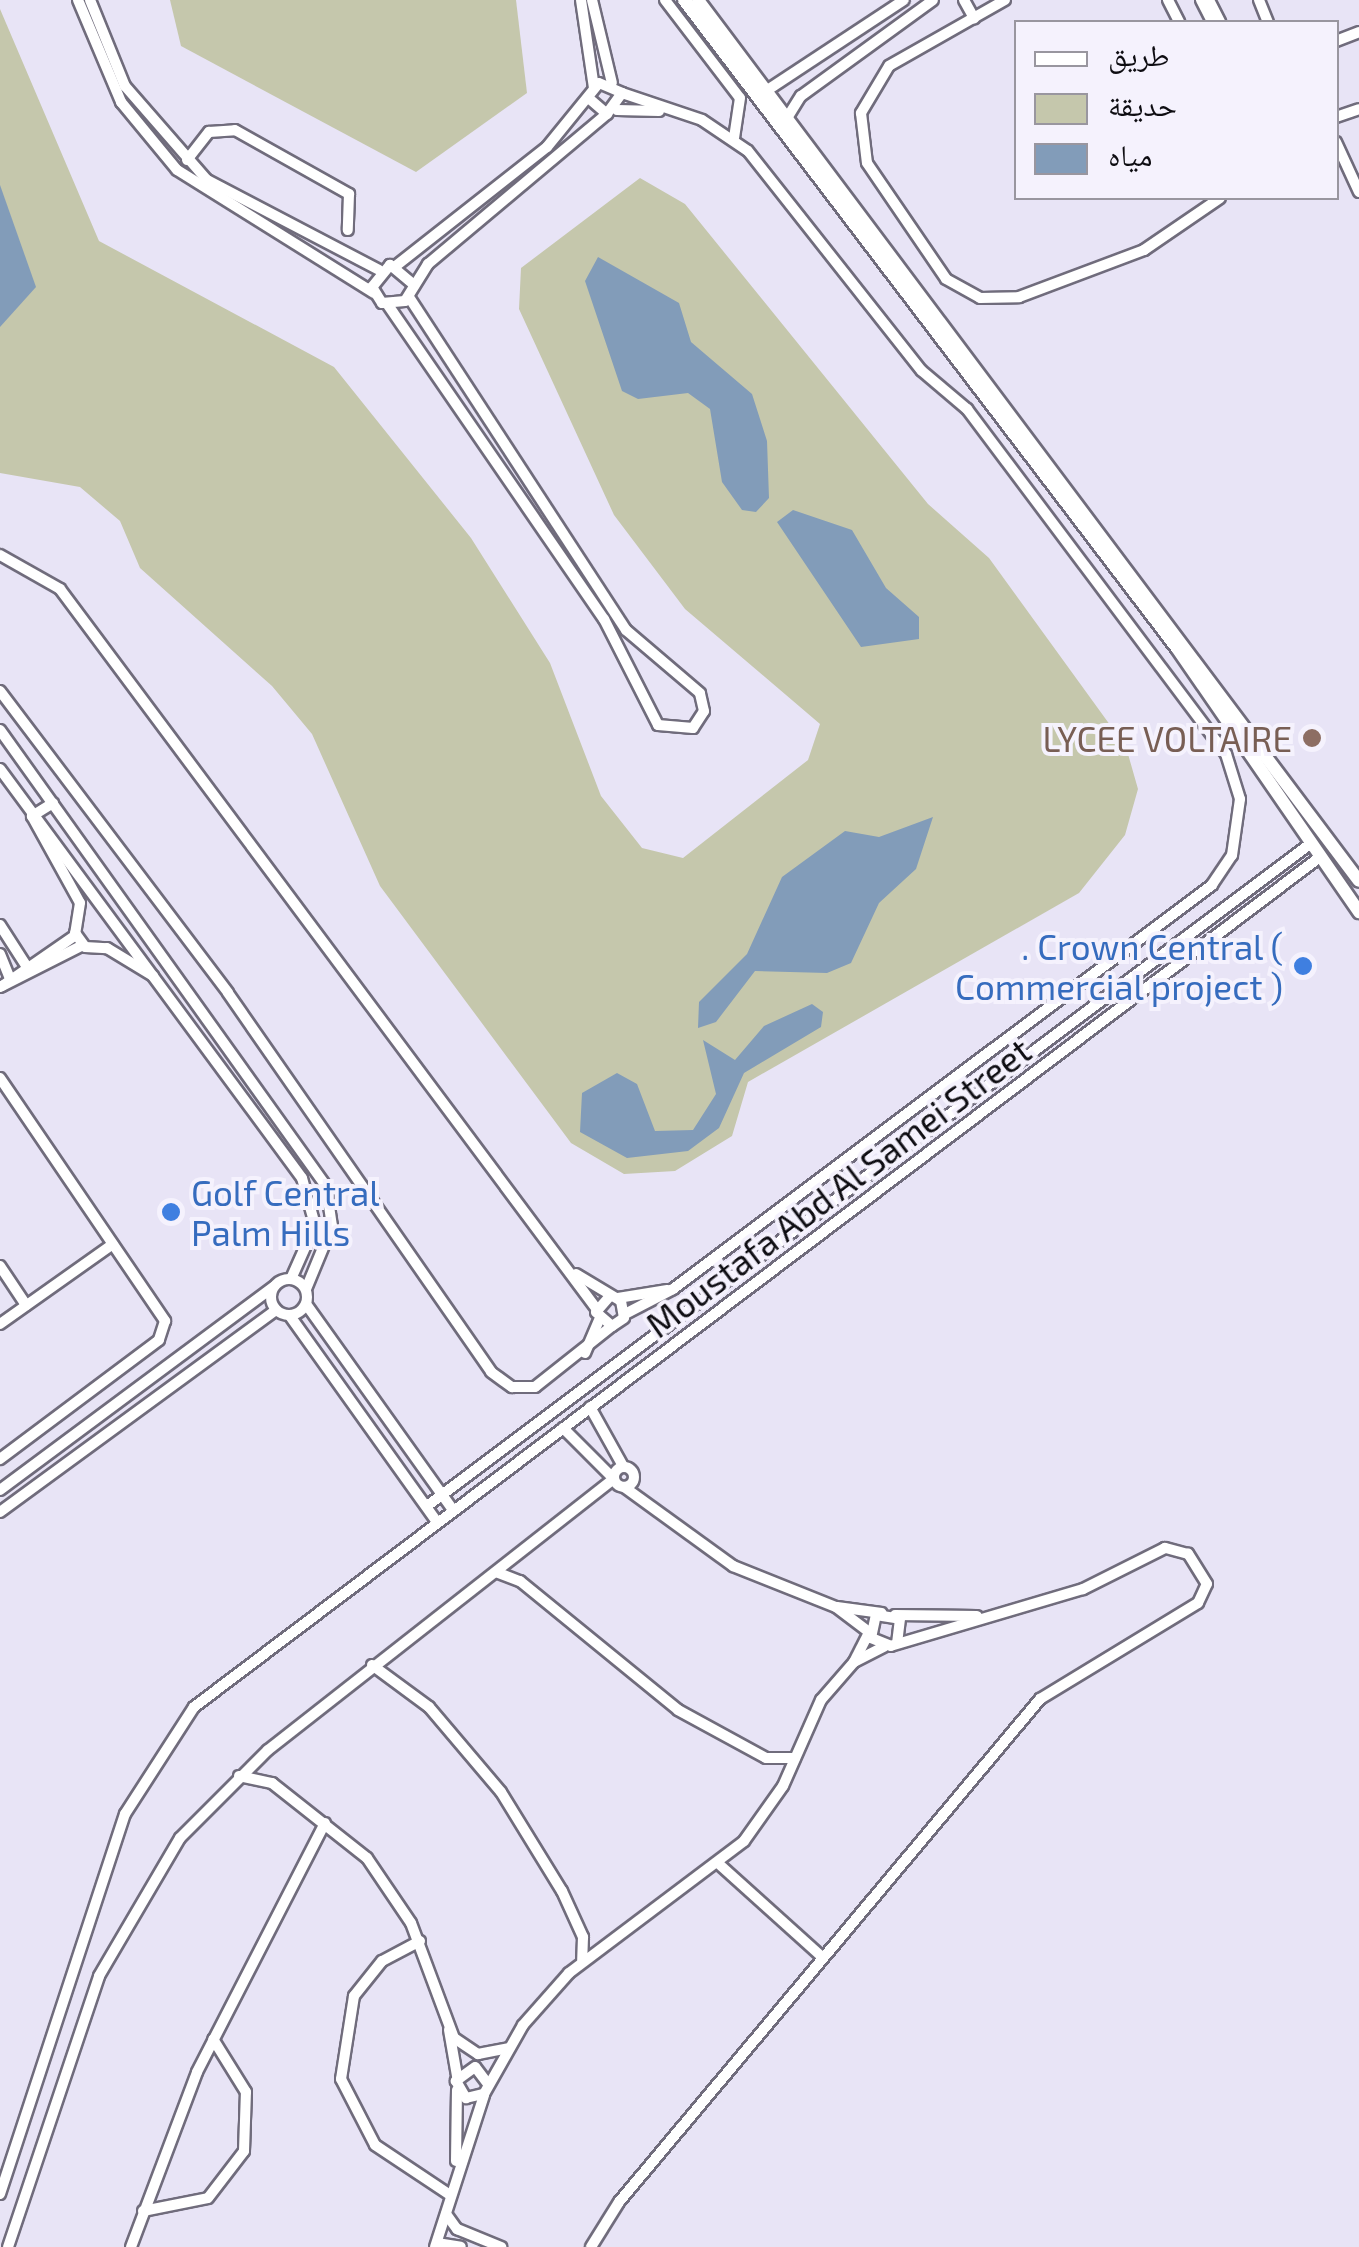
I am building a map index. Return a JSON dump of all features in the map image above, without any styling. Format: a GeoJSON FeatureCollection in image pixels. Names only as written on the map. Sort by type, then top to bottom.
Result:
{"type":"FeatureCollection","features":[{"type":"Feature","properties":{"kind":"main road"},"geometry":{"type":"LineString","coordinates":[[684,0],[1209,691],[1359,912]]}},
{"type":"Feature","properties":{"kind":"main road"},"geometry":{"type":"LineString","coordinates":[[698,0],[1359,881]]}},
{"type":"Feature","properties":{"kind":"street"},"geometry":{"type":"LineString","coordinates":[[78,0],[121,102],[177,170],[388,305],[545,520],[643,650],[700,693],[704,711],[693,728],[658,725],[545,520],[410,297],[413,284],[551,152],[592,93],[612,82]]}},
{"type":"Feature","properties":{"kind":"street"},"geometry":{"type":"LineString","coordinates":[[90,0],[101,48],[148,119],[188,160],[230,197],[379,270],[397,265],[612,112],[622,93]]}},
{"type":"Feature","properties":{"kind":"street"},"geometry":{"type":"LineString","coordinates":[[581,0],[592,93],[612,112],[660,111]]}},
{"type":"Feature","properties":{"kind":"street"},"geometry":{"type":"LineString","coordinates":[[0,691],[228,993],[491,1372],[512,1387],[535,1388],[584,1354],[625,1314],[673,1289],[1212,885],[1232,855],[1240,799],[1226,754],[967,409],[922,371],[734,138],[660,111],[622,93],[612,82],[592,0]]}},
{"type":"Feature","properties":{"kind":"street"},"geometry":{"type":"LineString","coordinates":[[665,0],[740,98],[734,138]]}},
{"type":"Feature","properties":{"kind":"street"},"geometry":{"type":"LineString","coordinates":[[766,91],[904,0]]}},
{"type":"Feature","properties":{"kind":"street"},"geometry":{"type":"LineString","coordinates":[[787,118],[861,50],[933,0]]}},
{"type":"Feature","properties":{"kind":"street"},"geometry":{"type":"LineString","coordinates":[[964,0],[974,18]]}},
{"type":"Feature","properties":{"kind":"street"},"geometry":{"type":"LineString","coordinates":[[1006,0],[990,4],[974,18],[889,66],[870,90],[858,137],[956,287],[1019,297],[1144,250],[1217,200]]}},
{"type":"Feature","properties":{"kind":"street"},"geometry":{"type":"LineString","coordinates":[[851,37],[861,50]]}},
{"type":"Feature","properties":{"kind":"street"},"geometry":{"type":"LineString","coordinates":[[188,160],[208,132],[235,130],[349,194],[348,230]]}},
{"type":"Feature","properties":{"kind":"street"},"geometry":{"type":"LineString","coordinates":[[1339,149],[1359,192]]}},
{"type":"Feature","properties":{"kind":"street"},"geometry":{"type":"LineString","coordinates":[[397,265],[413,284]]}},
{"type":"Feature","properties":{"kind":"street"},"geometry":{"type":"LineString","coordinates":[[374,294],[379,270]]}},
{"type":"Feature","properties":{"kind":"street"},"geometry":{"type":"LineString","coordinates":[[388,305],[410,297]]}},
{"type":"Feature","properties":{"kind":"street"},"geometry":{"type":"LineString","coordinates":[[0,554],[60,588],[575,1274],[599,1320],[584,1354]]}},
{"type":"Feature","properties":{"kind":"street"},"geometry":{"type":"LineString","coordinates":[[0,730],[326,1186],[332,1226],[306,1289],[306,1304],[453,1510]]}},
{"type":"Feature","properties":{"kind":"street"},"geometry":{"type":"LineString","coordinates":[[0,770],[310,1192],[315,1226],[291,1279],[274,1286],[178,1352],[0,1490]]}},
{"type":"Feature","properties":{"kind":"street"},"geometry":{"type":"LineString","coordinates":[[32,816],[53,803]]}},
{"type":"Feature","properties":{"kind":"street"},"geometry":{"type":"LineString","coordinates":[[32,816],[80,903],[80,940]]}},
{"type":"Feature","properties":{"kind":"street","name":"Moustafa Abd Al Samei Street"},"geometry":{"type":"LineString","coordinates":[[427,1506],[1310,844]]}},
{"type":"Feature","properties":{"kind":"street","name":"Moustafa Abd Al Samei Street"},"geometry":{"type":"LineString","coordinates":[[0,2194],[125,1814],[158,1750],[222,1682],[965,1128],[1320,857]]}},
{"type":"Feature","properties":{"kind":"street"},"geometry":{"type":"LineString","coordinates":[[0,925],[28,968]]}},
{"type":"Feature","properties":{"kind":"street"},"geometry":{"type":"LineString","coordinates":[[0,954],[6,983],[80,940],[108,948],[153,976]]}},
{"type":"Feature","properties":{"kind":"street"},"geometry":{"type":"LineString","coordinates":[[191,1028],[206,1017]]}},
{"type":"Feature","properties":{"kind":"street"},"geometry":{"type":"LineString","coordinates":[[0,1078],[162,1312],[164,1331],[0,1460]]}},
{"type":"Feature","properties":{"kind":"street"},"geometry":{"type":"LineString","coordinates":[[954,1110],[965,1128]]}},
{"type":"Feature","properties":{"kind":"street"},"geometry":{"type":"LineString","coordinates":[[910,1141],[927,1156]]}},
{"type":"Feature","properties":{"kind":"street"},"geometry":{"type":"LineString","coordinates":[[843,1163],[857,1181]]}},
{"type":"Feature","properties":{"kind":"street"},"geometry":{"type":"LineString","coordinates":[[0,1324],[113,1244]]}},
{"type":"Feature","properties":{"kind":"street"},"geometry":{"type":"LineString","coordinates":[[0,1266],[26,1305]]}},
{"type":"Feature","properties":{"kind":"street"},"geometry":{"type":"LineString","coordinates":[[575,1274],[613,1298],[625,1314]]}},
{"type":"Feature","properties":{"kind":"street"},"geometry":{"type":"LineString","coordinates":[[291,1279],[306,1289]]}},
{"type":"Feature","properties":{"kind":"street"},"geometry":{"type":"LineString","coordinates":[[274,1286],[276,1310]]}},
{"type":"Feature","properties":{"kind":"street"},"geometry":{"type":"LineString","coordinates":[[596,1308],[613,1298],[673,1289]]}},
{"type":"Feature","properties":{"kind":"street"},"geometry":{"type":"LineString","coordinates":[[290,1316],[306,1304]]}},
{"type":"Feature","properties":{"kind":"street"},"geometry":{"type":"LineString","coordinates":[[276,1310],[290,1316],[437,1522]]}},
{"type":"Feature","properties":{"kind":"street"},"geometry":{"type":"LineString","coordinates":[[0,1512],[276,1310]]}},
{"type":"Feature","properties":{"kind":"street"},"geometry":{"type":"LineString","coordinates":[[599,1320],[612,1326]]}},
{"type":"Feature","properties":{"kind":"street"},"geometry":{"type":"LineString","coordinates":[[178,1352],[193,1370]]}},
{"type":"Feature","properties":{"kind":"street"},"geometry":{"type":"LineString","coordinates":[[590,1407],[645,1500]]}},
{"type":"Feature","properties":{"kind":"street"},"geometry":{"type":"LineString","coordinates":[[564,1428],[618,1482],[733,1566],[836,1608],[884,1647]]}},
{"type":"Feature","properties":{"kind":"street"},"geometry":{"type":"LineString","coordinates":[[618,1482],[623,1466]]}},
{"type":"Feature","properties":{"kind":"street"},"geometry":{"type":"LineString","coordinates":[[8,2247],[110,1950],[165,1859],[238,1776],[372,1665],[600,1493],[634,1478]]}},
{"type":"Feature","properties":{"kind":"street"},"geometry":{"type":"LineString","coordinates":[[592,2247],[821,1956],[1040,1699],[1198,1603],[1207,1584],[1188,1554],[1165,1548],[1083,1589],[884,1647],[854,1662]]}},
{"type":"Feature","properties":{"kind":"street"},"geometry":{"type":"LineString","coordinates":[[517,1556],[520,1580]]}},
{"type":"Feature","properties":{"kind":"street"},"geometry":{"type":"LineString","coordinates":[[496,1572],[520,1580],[651,1693],[766,1758],[783,1786]]}},
{"type":"Feature","properties":{"kind":"street"},"geometry":{"type":"LineString","coordinates":[[836,1608],[895,1615],[983,1616]]}},
{"type":"Feature","properties":{"kind":"street"},"geometry":{"type":"LineString","coordinates":[[424,2176],[455,2165],[486,2089],[508,2048],[582,1960],[720,1865],[783,1786],[820,1700],[854,1662],[882,1613]]}},
{"type":"Feature","properties":{"kind":"street"},"geometry":{"type":"LineString","coordinates":[[895,1615],[903,1625],[897,1643]]}},
{"type":"Feature","properties":{"kind":"street"},"geometry":{"type":"LineString","coordinates":[[394,1648],[396,1674]]}},
{"type":"Feature","properties":{"kind":"street"},"geometry":{"type":"LineString","coordinates":[[372,1665],[396,1674],[501,1792],[580,1929],[582,1960]]}},
{"type":"Feature","properties":{"kind":"street"},"geometry":{"type":"LineString","coordinates":[[268,1750],[272,1783]]}},
{"type":"Feature","properties":{"kind":"street"},"geometry":{"type":"LineString","coordinates":[[766,1758],[795,1758]]}},
{"type":"Feature","properties":{"kind":"street"},"geometry":{"type":"LineString","coordinates":[[238,1776],[272,1783],[350,1844],[420,1941],[450,2028],[457,2076],[455,2165],[436,2245],[462,2247]]}},
{"type":"Feature","properties":{"kind":"street"},"geometry":{"type":"LineString","coordinates":[[131,2247],[202,2061],[317,1847],[324,1823]]}},
{"type":"Feature","properties":{"kind":"street"},"geometry":{"type":"LineString","coordinates":[[317,1847],[350,1844]]}},
{"type":"Feature","properties":{"kind":"street"},"geometry":{"type":"LineString","coordinates":[[720,1865],[821,1956]]}},
{"type":"Feature","properties":{"kind":"street"},"geometry":{"type":"LineString","coordinates":[[580,1929],[606,1940]]}},
{"type":"Feature","properties":{"kind":"street"},"geometry":{"type":"LineString","coordinates":[[420,1941],[360,1986],[339,2056],[346,2100],[367,2137],[450,2195]]}},
{"type":"Feature","properties":{"kind":"street"},"geometry":{"type":"LineString","coordinates":[[450,2028],[478,2054]]}},
{"type":"Feature","properties":{"kind":"street"},"geometry":{"type":"LineString","coordinates":[[143,2210],[190,2206],[235,2169],[250,2112],[232,2065],[213,2039]]}},
{"type":"Feature","properties":{"kind":"street"},"geometry":{"type":"LineString","coordinates":[[478,2054],[508,2048]]}},
{"type":"Feature","properties":{"kind":"street"},"geometry":{"type":"LineString","coordinates":[[457,2076],[474,2067],[478,2054]]}},
{"type":"Feature","properties":{"kind":"street"},"geometry":{"type":"LineString","coordinates":[[202,2061],[232,2065]]}},
{"type":"Feature","properties":{"kind":"street"},"geometry":{"type":"LineString","coordinates":[[474,2067],[486,2089]]}},
{"type":"Feature","properties":{"kind":"street"},"geometry":{"type":"LineString","coordinates":[[457,2090],[486,2089]]}},
{"type":"Feature","properties":{"kind":"street"},"geometry":{"type":"LineString","coordinates":[[446,2214],[500,2247]]}},
{"type":"Feature","properties":{"kind":"green space"},"geometry":{"type":"Polygon","coordinates":[[[170,0],[516,0],[527,93],[416,172],[181,46],[170,0]]]}},
{"type":"Feature","properties":{"kind":"green space"},"geometry":{"type":"Polygon","coordinates":[[[0,9],[99,241],[334,367],[471,538],[550,663],[601,796],[642,848],[683,858],[808,760],[820,724],[685,609],[614,515],[519,309],[521,268],[640,178],[685,204],[928,504],[989,558],[1126,747],[1138,789],[1125,835],[1079,893],[748,1082],[732,1136],[675,1171],[624,1174],[571,1143],[380,886],[312,734],[272,686],[140,568],[120,521],[80,487],[0,473],[0,9]]]}},
{"type":"Feature","properties":{"kind":"water"},"geometry":{"type":"Polygon","coordinates":[[[0,185],[36,287],[0,327],[0,185]]]}},
{"type":"Feature","properties":{"kind":"water"},"geometry":{"type":"Polygon","coordinates":[[[598,257],[679,303],[691,342],[752,394],[767,441],[769,498],[756,512],[742,510],[722,482],[710,409],[688,393],[638,399],[622,391],[585,281],[598,257]]]}},
{"type":"Feature","properties":{"kind":"water"},"geometry":{"type":"Polygon","coordinates":[[[793,510],[852,530],[886,588],[919,617],[919,639],[861,647],[777,522],[793,510]]]}},
{"type":"Feature","properties":{"kind":"water"},"geometry":{"type":"Polygon","coordinates":[[[933,817],[916,869],[879,903],[851,963],[827,973],[755,971],[716,1022],[698,1028],[699,1002],[747,954],[782,877],[845,831],[879,837],[933,817]]]}},
{"type":"Feature","properties":{"kind":"water"},"geometry":{"type":"Polygon","coordinates":[[[812,1004],[823,1012],[821,1027],[744,1073],[719,1128],[688,1151],[627,1158],[580,1132],[582,1093],[617,1073],[637,1084],[655,1131],[693,1130],[716,1094],[703,1040],[735,1060],[764,1026],[812,1004]]]}},
{"type":"Feature","properties":{"kind":"place","name":"LYCEE VOLTAIRE"},"geometry":{"type":"Point","coordinates":[1312,738]}},
{"type":"Feature","properties":{"kind":"place","name":". Crown Central ( Commercial project )"},"geometry":{"type":"Point","coordinates":[1303,966]}},
{"type":"Feature","properties":{"kind":"place","name":"Golf Central Palm Hills"},"geometry":{"type":"Point","coordinates":[171,1212]}}]}
